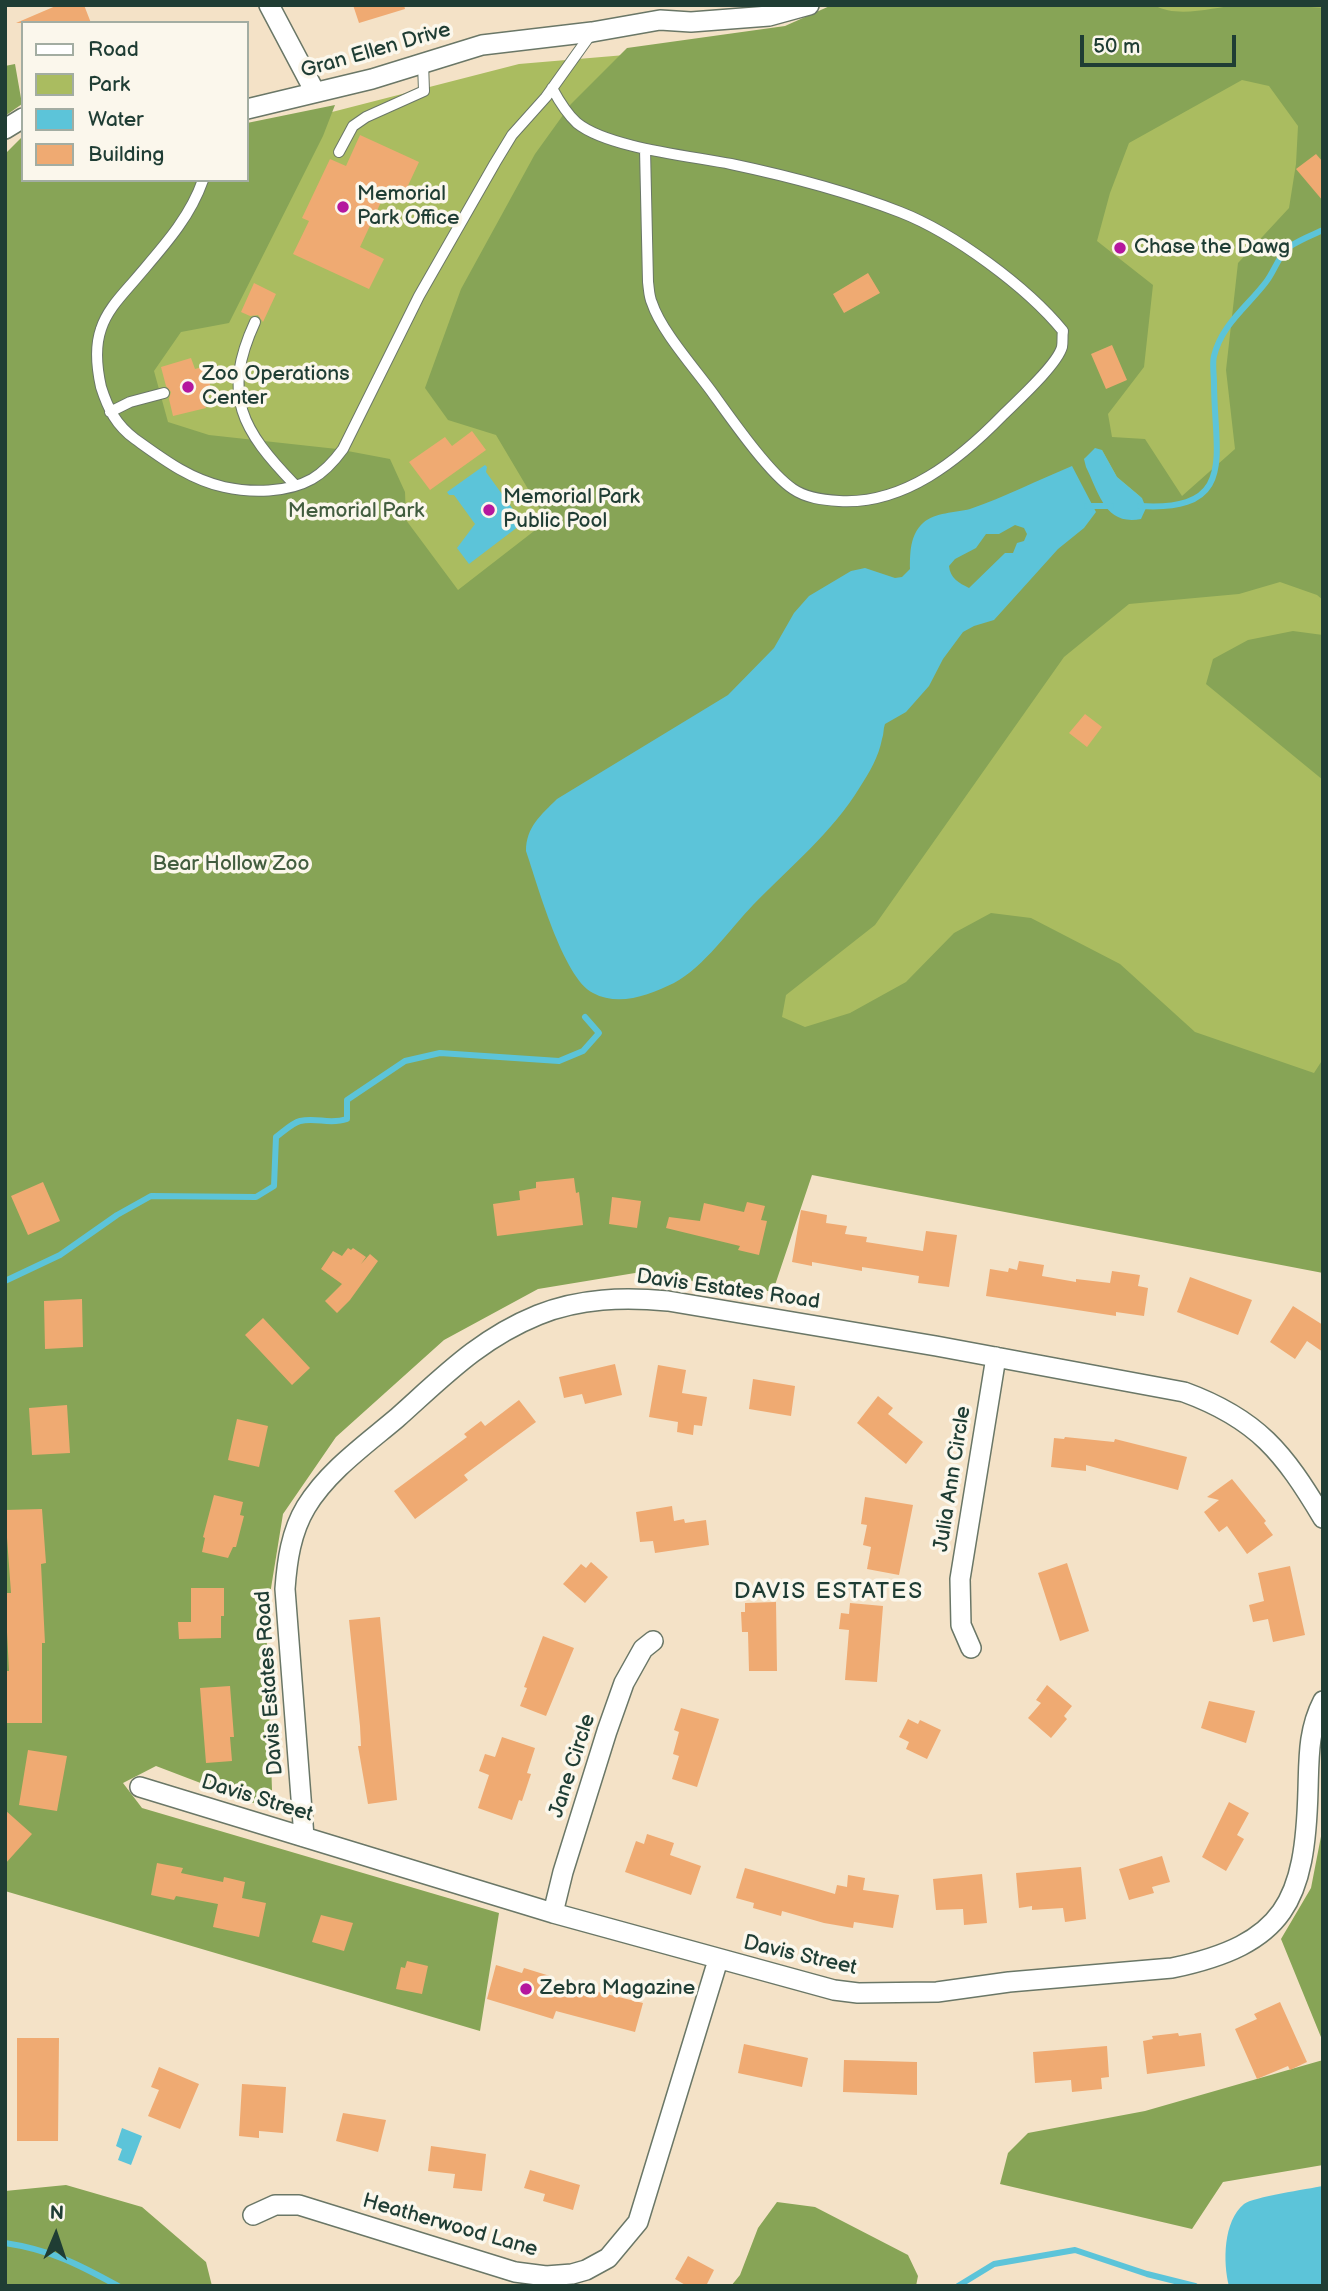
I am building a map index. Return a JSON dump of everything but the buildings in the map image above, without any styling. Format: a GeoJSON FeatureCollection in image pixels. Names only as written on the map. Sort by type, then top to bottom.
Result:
{"type":"FeatureCollection","features":[{"type":"Feature","properties":{"kind":"street"},"geometry":{"type":"LineString","coordinates":[[269,5],[315,92]]}},
{"type":"Feature","properties":{"kind":"street"},"geometry":{"type":"LineString","coordinates":[[637,23],[648,5]]}},
{"type":"Feature","properties":{"kind":"street","name":"Gran Ellen Drive"},"geometry":{"type":"LineString","coordinates":[[248,109],[372,79],[482,45],[592,32],[637,23],[769,16],[809,5]]}},
{"type":"Feature","properties":{"kind":"street"},"geometry":{"type":"LineString","coordinates":[[5,129],[21,119]]}},
{"type":"Feature","properties":{"kind":"street","name":"Davis Estates Road"},"geometry":{"type":"LineString","coordinates":[[303,1837],[285,1589],[296,1531],[306,1508],[320,1488],[457,1362],[501,1332],[540,1314],[586,1301],[632,1298],[712,1308],[1184,1392],[1214,1403],[1268,1440],[1286,1461],[1323,1518]]}},
{"type":"Feature","properties":{"kind":"street","name":"Julia Ann Circle"},"geometry":{"type":"LineString","coordinates":[[971,1648],[961,1625],[960,1579],[996,1357]]}},
{"type":"Feature","properties":{"kind":"street","name":"Jane Circle"},"geometry":{"type":"LineString","coordinates":[[553,1913],[579,1821],[624,1683],[643,1649],[653,1641]]}},
{"type":"Feature","properties":{"kind":"street","name":"Davis Street"},"geometry":{"type":"LineString","coordinates":[[139,1787],[553,1913],[834,1990],[858,1993],[937,1992],[1009,1982],[1172,1968],[1238,1949],[1255,1939],[1275,1920],[1292,1895],[1299,1875],[1307,1838],[1309,1746],[1314,1717],[1323,1701]]}},
{"type":"Feature","properties":{"kind":"street","name":"Heatherwood Lane"},"geometry":{"type":"LineString","coordinates":[[253,2214],[275,2205],[299,2205],[530,2275],[572,2274],[608,2258],[638,2222],[718,1960]]}},
{"type":"Feature","properties":{"kind":"lane"},"geometry":{"type":"LineString","coordinates":[[202,182],[193,205],[178,229],[118,299],[101,328],[99,375],[110,412],[113,419],[132,436],[170,464],[198,479],[241,490],[261,491],[295,485],[312,479],[343,449],[419,296],[495,163],[512,135],[549,93],[592,32]]}},
{"type":"Feature","properties":{"kind":"lane"},"geometry":{"type":"LineString","coordinates":[[339,152],[353,126],[366,117],[424,91],[423,63]]}},
{"type":"Feature","properties":{"kind":"lane"},"geometry":{"type":"LineString","coordinates":[[549,93],[578,124],[645,149],[732,165],[833,189],[922,221],[969,250],[1050,315],[1063,331],[1061,349],[1030,388],[998,420],[961,455],[934,474],[879,499],[859,502],[827,500],[797,492],[776,474],[695,372],[652,304],[648,282],[645,149]]}},
{"type":"Feature","properties":{"kind":"lane"},"geometry":{"type":"LineString","coordinates":[[255,321],[241,357],[237,383],[240,406],[257,443],[295,485]]}},
{"type":"Feature","properties":{"kind":"lane"},"geometry":{"type":"LineString","coordinates":[[110,412],[130,401],[164,393]]}},
{"type":"Feature","properties":{"kind":"green space","name":"Memorial Park"},"geometry":{"type":"Polygon","coordinates":[[[832,5],[1154,5],[1185,12],[1240,5],[1323,8],[1323,600],[1317,595],[1280,582],[1239,594],[1129,604],[1064,657],[875,925],[786,995],[782,1017],[805,1027],[850,1013],[906,982],[954,933],[991,913],[1031,918],[1120,964],[1195,1032],[1314,1073],[1323,1059],[1323,1273],[812,1175],[773,1291],[635,1273],[538,1289],[444,1340],[336,1437],[283,1514],[266,1619],[272,1790],[253,1803],[156,1766],[123,1783],[142,1808],[499,1913],[480,2031],[5,1891],[5,154],[21,138],[21,182],[248,182],[248,123],[335,105],[323,136],[229,323],[181,332],[154,371],[168,422],[209,435],[337,449],[390,459],[405,492],[406,520],[458,590],[547,521],[496,435],[448,420],[425,388],[461,289],[535,154],[571,104],[627,48],[785,26],[832,5]],[[1242,80],[1129,143],[1110,193],[1097,241],[1153,285],[1144,367],[1108,414],[1112,437],[1145,439],[1182,496],[1235,449],[1226,370],[1238,263],[1289,208],[1296,164],[1298,126],[1269,86],[1242,80]],[[1102,450],[1084,459],[1142,498],[1117,477],[1102,450]]]}},
{"type":"Feature","properties":{"kind":"green space","name":"Memorial Park"},"geometry":{"type":"Polygon","coordinates":[[[1099,5],[1240,5],[1232,30],[1280,6],[1323,5],[1323,1257],[485,1096],[5,176],[21,180],[21,182],[248,182],[258,131],[519,64],[755,44],[1099,5]]]}},
{"type":"Feature","properties":{"kind":"green space"},"geometry":{"type":"Polygon","coordinates":[[[15,64],[21,105],[5,116],[5,66],[15,64]]]}},
{"type":"Feature","properties":{"kind":"green space"},"geometry":{"type":"Polygon","coordinates":[[[1293,631],[1323,635],[1323,780],[1206,684],[1213,659],[1248,640],[1293,631]]]}},
{"type":"Feature","properties":{"kind":"green space"},"geometry":{"type":"Polygon","coordinates":[[[1323,1826],[1323,2042],[1281,1939],[1311,1888],[1323,1826]]]}},
{"type":"Feature","properties":{"kind":"green space"},"geometry":{"type":"Polygon","coordinates":[[[1323,2060],[1323,2165],[1223,2182],[1192,2229],[1000,2184],[1008,2153],[1028,2133],[1145,2111],[1323,2060]]]}},
{"type":"Feature","properties":{"kind":"green space"},"geometry":{"type":"Polygon","coordinates":[[[66,2185],[142,2207],[206,2262],[212,2286],[5,2286],[5,2191],[66,2185]]]}},
{"type":"Feature","properties":{"kind":"green space"},"geometry":{"type":"Polygon","coordinates":[[[777,2202],[815,2207],[908,2255],[918,2276],[916,2286],[731,2286],[740,2275],[758,2228],[777,2202]]]}},
{"type":"Feature","properties":{"kind":"water"},"geometry":{"type":"Polygon","coordinates":[[[1095,448],[1102,450],[1117,477],[1142,498],[1146,508],[1141,519],[1119,517],[1105,505],[1084,459],[1095,448]]]}},
{"type":"Feature","properties":{"kind":"water","name":"Memorial Park Public Pool"},"geometry":{"type":"Polygon","coordinates":[[[485,465],[486,472],[523,523],[469,564],[457,548],[475,524],[454,495],[447,492],[485,465]]]}},
{"type":"Feature","properties":{"kind":"water"},"geometry":{"type":"Polygon","coordinates":[[[1072,466],[1096,512],[1084,528],[1058,549],[994,620],[963,632],[943,659],[929,686],[906,712],[885,724],[879,752],[870,770],[849,804],[824,835],[753,905],[706,958],[674,983],[654,992],[623,999],[603,997],[582,984],[571,969],[552,928],[526,851],[532,828],[545,810],[557,799],[728,695],[774,648],[794,613],[809,596],[851,571],[865,568],[895,578],[902,577],[910,569],[915,533],[928,519],[970,509],[1072,466]],[[1015,525],[999,534],[986,534],[976,548],[955,559],[949,566],[953,577],[969,588],[1005,553],[1013,553],[1017,543],[1024,541],[1027,534],[1024,528],[1015,525]]]}},
{"type":"Feature","properties":{"kind":"water"},"geometry":{"type":"Polygon","coordinates":[[[122,2128],[142,2136],[131,2165],[118,2160],[122,2149],[116,2146],[122,2128]]]}},
{"type":"Feature","properties":{"kind":"water"},"geometry":{"type":"Polygon","coordinates":[[[1323,2186],[1323,2286],[1229,2286],[1226,2243],[1237,2211],[1249,2201],[1323,2186]]]}},
{"type":"Feature","properties":{"kind":"waterway"},"geometry":{"type":"LineString","coordinates":[[1140,506],[1172,505],[1193,499],[1207,488],[1214,473],[1217,455],[1213,366],[1218,345],[1229,325],[1266,282],[1285,250],[1323,230]]}},
{"type":"Feature","properties":{"kind":"waterway"},"geometry":{"type":"LineString","coordinates":[[1087,506],[1111,506]]}},
{"type":"Feature","properties":{"kind":"waterway"},"geometry":{"type":"LineString","coordinates":[[5,1281],[60,1255],[117,1215],[151,1196],[256,1197],[274,1186],[276,1137],[300,1121],[347,1119],[347,1100],[405,1061],[440,1053],[559,1061],[583,1051],[599,1033],[585,1017]]}},
{"type":"Feature","properties":{"kind":"waterway"},"geometry":{"type":"LineString","coordinates":[[5,2243],[64,2259],[118,2286]]}},
{"type":"Feature","properties":{"kind":"waterway"},"geometry":{"type":"LineString","coordinates":[[958,2286],[994,2264],[1075,2250],[1147,2274],[1195,2286]]}},
{"type":"Feature","properties":{"kind":"place","name":"Memorial Park Office"},"geometry":{"type":"Point","coordinates":[343,207]}},
{"type":"Feature","properties":{"kind":"place","name":"Chase the Dawg"},"geometry":{"type":"Point","coordinates":[1120,248]}},
{"type":"Feature","properties":{"kind":"place","name":"Zoo Operations Center"},"geometry":{"type":"Point","coordinates":[188,387]}},
{"type":"Feature","properties":{"kind":"place","name":"Memorial Park Public Pool"},"geometry":{"type":"Point","coordinates":[489,510]}},
{"type":"Feature","properties":{"kind":"place","name":"Zebra Magazine"},"geometry":{"type":"Point","coordinates":[526,1989]}},
{"type":"Feature","properties":{"kind":"district","name":"DAVIS ESTATES"},"geometry":{"type":"Point","coordinates":[829,1592]}},
{"type":"Feature","properties":{"kind":"park label","name":"Bear Hollow Zoo"},"geometry":{"type":"Point","coordinates":[231,865]}}]}
